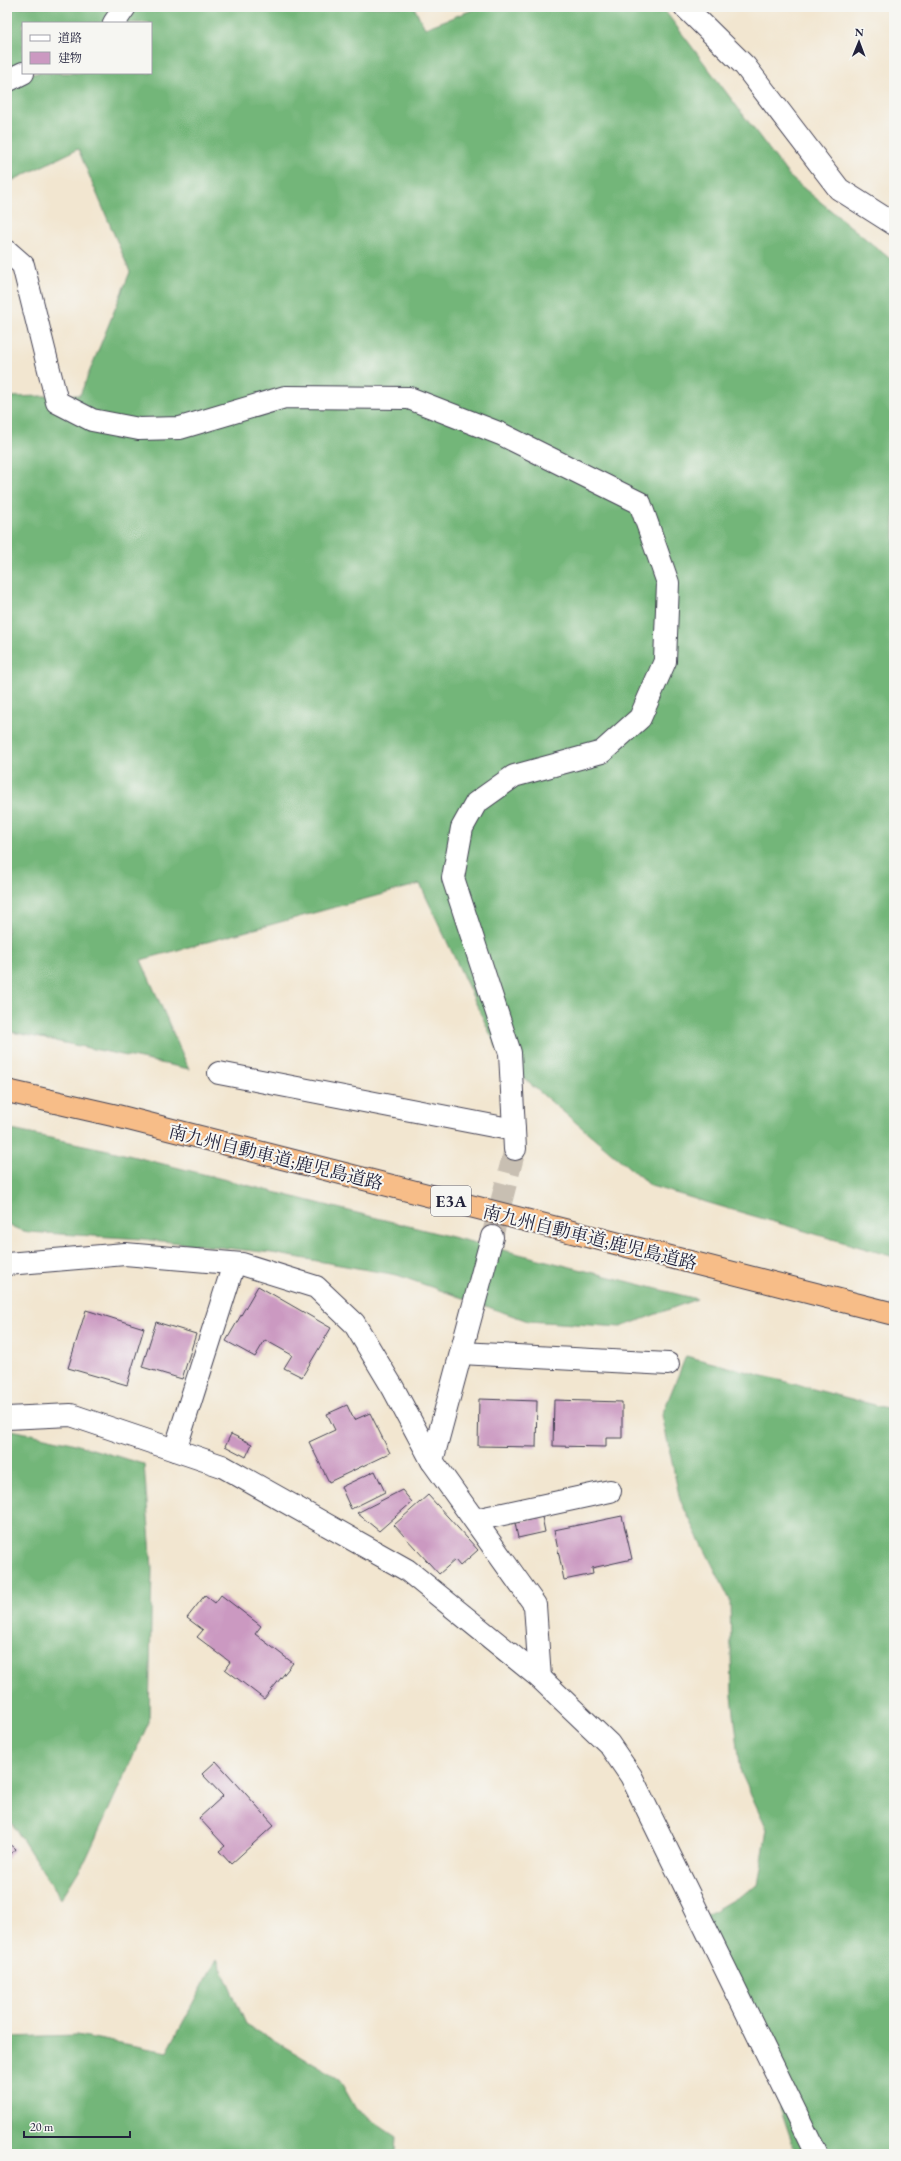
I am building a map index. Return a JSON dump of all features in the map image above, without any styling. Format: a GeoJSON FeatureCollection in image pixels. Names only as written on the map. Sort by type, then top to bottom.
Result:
{"type":"FeatureCollection","features":[{"type":"Feature","properties":{"kind":"highway","name":"南九州自動車道;鹿児島道路"},"geometry":{"type":"LineString","coordinates":[[7,1091],[117,1116],[894,1314]]}},
{"type":"Feature","properties":{"kind":"street"},"geometry":{"type":"LineString","coordinates":[[115,22],[125,7]]}},
{"type":"Feature","properties":{"kind":"street"},"geometry":{"type":"LineString","coordinates":[[686,7],[745,66],[839,189],[894,224]]}},
{"type":"Feature","properties":{"kind":"street"},"geometry":{"type":"LineString","coordinates":[[7,82],[22,74]]}},
{"type":"Feature","properties":{"kind":"street"},"geometry":{"type":"LineString","coordinates":[[7,251],[23,265],[57,402],[92,420],[139,429],[180,428],[285,397],[409,398],[501,434],[640,503],[668,583],[665,661],[640,718],[602,752],[514,776],[476,803],[462,828],[453,878],[510,1053],[515,1140],[219,1073]]}},
{"type":"Feature","properties":{"kind":"street"},"geometry":{"type":"LineString","coordinates":[[432,1461],[492,1237]]}},
{"type":"Feature","properties":{"kind":"street"},"geometry":{"type":"LineString","coordinates":[[7,1264],[125,1254],[234,1264],[316,1287],[354,1323],[393,1388],[432,1461],[535,1605],[540,1678]]}},
{"type":"Feature","properties":{"kind":"street"},"geometry":{"type":"LineString","coordinates":[[175,1450],[234,1264]]}},
{"type":"Feature","properties":{"kind":"street"},"geometry":{"type":"LineString","coordinates":[[461,1353],[668,1364]]}},
{"type":"Feature","properties":{"kind":"street"},"geometry":{"type":"LineString","coordinates":[[7,1418],[71,1415],[222,1466],[407,1570],[540,1678],[609,1744],[630,1776],[816,2154]]}},
{"type":"Feature","properties":{"kind":"street"},"geometry":{"type":"LineString","coordinates":[[475,1520],[610,1491]]}},
{"type":"Feature","properties":{"kind":"green space"},"geometry":{"type":"Polygon","coordinates":[[[7,7],[414,7],[425,28],[480,7],[662,7],[790,177],[894,262],[894,1257],[651,1186],[503,1061],[420,884],[141,960],[189,1069],[7,1031],[7,397],[80,395],[130,272],[78,149],[7,183],[7,7]]]}},
{"type":"Feature","properties":{"kind":"green space"},"geometry":{"type":"Polygon","coordinates":[[[7,1129],[108,1150],[697,1299],[621,1327],[528,1321],[397,1275],[272,1253],[143,1239],[27,1232],[7,1225],[7,1129]]]}},
{"type":"Feature","properties":{"kind":"green space"},"geometry":{"type":"Polygon","coordinates":[[[686,1356],[894,1410],[894,2154],[796,2154],[777,2098],[705,1916],[758,1885],[767,1829],[741,1773],[732,1696],[730,1600],[680,1500],[662,1415],[686,1356]]]}},
{"type":"Feature","properties":{"kind":"green space"},"geometry":{"type":"Polygon","coordinates":[[[7,1429],[68,1442],[144,1464],[152,1568],[149,1722],[86,1859],[61,1899],[7,1816],[7,1429]]]}},
{"type":"Feature","properties":{"kind":"green space"},"geometry":{"type":"Polygon","coordinates":[[[217,1959],[246,2024],[339,2079],[356,2109],[396,2136],[395,2154],[7,2154],[7,2037],[77,2035],[167,2052],[217,1959]]]}},
{"type":"Feature","properties":{"kind":"building"},"geometry":{"type":"Polygon","coordinates":[[[258,1286],[331,1328],[302,1377],[284,1368],[292,1355],[265,1340],[255,1357],[226,1341],[258,1286]]]}},
{"type":"Feature","properties":{"kind":"building"},"geometry":{"type":"Polygon","coordinates":[[[86,1310],[144,1328],[127,1385],[68,1368],[86,1310]]]}},
{"type":"Feature","properties":{"kind":"building"},"geometry":{"type":"Polygon","coordinates":[[[156,1322],[196,1334],[182,1379],[142,1367],[156,1322]]]}},
{"type":"Feature","properties":{"kind":"building"},"geometry":{"type":"Polygon","coordinates":[[[479,1399],[537,1401],[536,1447],[478,1446],[479,1399]]]}},
{"type":"Feature","properties":{"kind":"building"},"geometry":{"type":"Polygon","coordinates":[[[554,1400],[622,1402],[622,1438],[606,1438],[606,1447],[553,1446],[554,1400]]]}},
{"type":"Feature","properties":{"kind":"building"},"geometry":{"type":"Polygon","coordinates":[[[347,1405],[354,1420],[370,1413],[390,1453],[329,1482],[309,1442],[335,1430],[327,1414],[347,1405]]]}},
{"type":"Feature","properties":{"kind":"building"},"geometry":{"type":"Polygon","coordinates":[[[231,1434],[252,1444],[246,1457],[225,1446],[231,1434]]]}},
{"type":"Feature","properties":{"kind":"building"},"geometry":{"type":"Polygon","coordinates":[[[375,1471],[385,1492],[351,1509],[341,1487],[375,1471]]]}},
{"type":"Feature","properties":{"kind":"building"},"geometry":{"type":"Polygon","coordinates":[[[402,1490],[412,1502],[379,1531],[357,1513],[402,1490]]]}},
{"type":"Feature","properties":{"kind":"building"},"geometry":{"type":"Polygon","coordinates":[[[428,1495],[478,1550],[460,1566],[455,1560],[439,1574],[394,1525],[428,1495]]]}},
{"type":"Feature","properties":{"kind":"building"},"geometry":{"type":"Polygon","coordinates":[[[622,1516],[632,1559],[592,1568],[593,1574],[564,1580],[554,1530],[622,1516]]]}},
{"type":"Feature","properties":{"kind":"building"},"geometry":{"type":"Polygon","coordinates":[[[542,1517],[545,1532],[518,1538],[515,1523],[542,1517]]]}},
{"type":"Feature","properties":{"kind":"building"},"geometry":{"type":"Polygon","coordinates":[[[205,1595],[215,1603],[221,1595],[261,1626],[255,1634],[293,1663],[264,1699],[225,1669],[230,1662],[197,1637],[203,1630],[187,1618],[205,1595]]]}},
{"type":"Feature","properties":{"kind":"building"},"geometry":{"type":"Polygon","coordinates":[[[216,1761],[274,1825],[231,1864],[219,1851],[225,1846],[199,1818],[223,1796],[202,1774],[216,1761]]]}},
{"type":"Feature","properties":{"kind":"building"},"geometry":{"type":"Polygon","coordinates":[[[7,1842],[15,1849],[7,1859],[7,1842]]]}},
{"type":"Feature","properties":{"kind":"tunnel"},"geometry":{"type":"LineString","coordinates":[[492,1237],[515,1149]]}}]}
